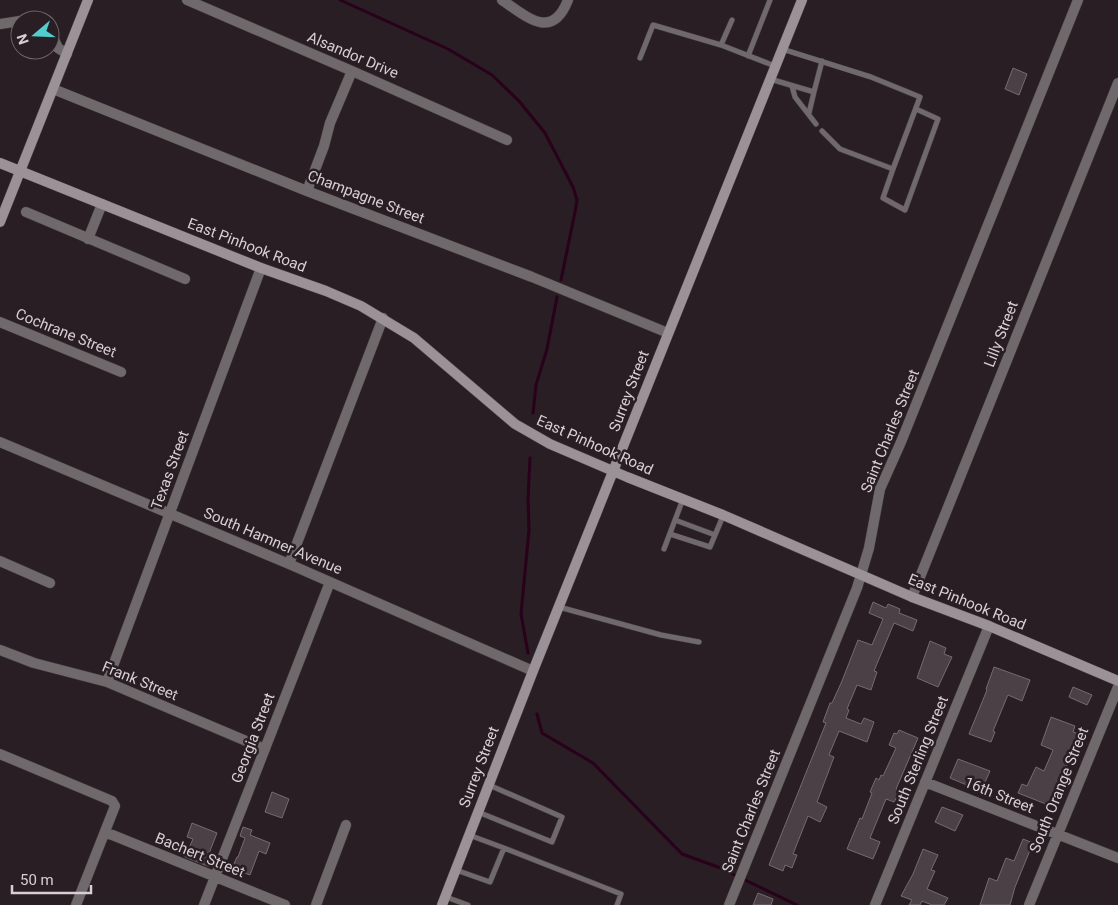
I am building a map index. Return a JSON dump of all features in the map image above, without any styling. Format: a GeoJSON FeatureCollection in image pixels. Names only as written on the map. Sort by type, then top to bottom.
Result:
{"type":"FeatureCollection","features":[{"type":"Feature","properties":{"kind":"main road"},"geometry":{"type":"LineString","coordinates":[[0,222],[88,0]]}},
{"type":"Feature","properties":{"kind":"main road","name":"Surrey Street"},"geometry":{"type":"LineString","coordinates":[[444,901],[533,671],[802,0]]}},
{"type":"Feature","properties":{"kind":"main road","name":"East Pinhook Road"},"geometry":{"type":"LineString","coordinates":[[0,164],[261,268],[326,291],[382,318],[414,338],[514,424],[550,444],[614,472],[723,515],[912,597],[989,626],[1118,681]]}},
{"type":"Feature","properties":{"kind":"street","name":"Alsandor Drive"},"geometry":{"type":"LineString","coordinates":[[187,0],[506,140]]}},
{"type":"Feature","properties":{"kind":"street"},"geometry":{"type":"LineString","coordinates":[[502,0],[531,20],[546,23],[558,18],[568,0]]}},
{"type":"Feature","properties":{"kind":"street","name":"Saint Charles Street"},"geometry":{"type":"LineString","coordinates":[[729,905],[862,574],[880,489],[901,442],[1078,0]]}},
{"type":"Feature","properties":{"kind":"street"},"geometry":{"type":"LineString","coordinates":[[60,49],[67,54]]}},
{"type":"Feature","properties":{"kind":"street"},"geometry":{"type":"LineString","coordinates":[[307,191],[324,146],[330,123],[352,71]]}},
{"type":"Feature","properties":{"kind":"street","name":"Lilly Street"},"geometry":{"type":"LineString","coordinates":[[912,597],[1118,83]]}},
{"type":"Feature","properties":{"kind":"street","name":"Champagne Street"},"geometry":{"type":"LineString","coordinates":[[53,89],[668,333]]}},
{"type":"Feature","properties":{"kind":"street"},"geometry":{"type":"LineString","coordinates":[[88,239],[102,204]]}},
{"type":"Feature","properties":{"kind":"street"},"geometry":{"type":"LineString","coordinates":[[26,212],[185,279]]}},
{"type":"Feature","properties":{"kind":"street","name":"Texas Street"},"geometry":{"type":"LineString","coordinates":[[107,682],[261,268]]}},
{"type":"Feature","properties":{"kind":"street"},"geometry":{"type":"LineString","coordinates":[[289,564],[382,318]]}},
{"type":"Feature","properties":{"kind":"street","name":"Cochrane Street"},"geometry":{"type":"LineString","coordinates":[[0,322],[121,372]]}},
{"type":"Feature","properties":{"kind":"street","name":"South Hamner Avenue"},"geometry":{"type":"LineString","coordinates":[[0,442],[289,564],[533,671]]}},
{"type":"Feature","properties":{"kind":"street"},"geometry":{"type":"LineString","coordinates":[[0,561],[50,583]]}},
{"type":"Feature","properties":{"kind":"street","name":"Georgia Street"},"geometry":{"type":"LineString","coordinates":[[204,905],[330,582]]}},
{"type":"Feature","properties":{"kind":"street","name":"South Sterling Street"},"geometry":{"type":"LineString","coordinates":[[875,905],[989,626]]}},
{"type":"Feature","properties":{"kind":"street","name":"Frank Street"},"geometry":{"type":"LineString","coordinates":[[0,650],[34,663],[107,682],[266,749]]}},
{"type":"Feature","properties":{"kind":"street","name":"South Orange Street"},"geometry":{"type":"LineString","coordinates":[[1029,905],[1118,687]]}},
{"type":"Feature","properties":{"kind":"street"},"geometry":{"type":"LineString","coordinates":[[0,754],[112,801],[114,806],[76,905]]}},
{"type":"Feature","properties":{"kind":"street","name":"16th Street"},"geometry":{"type":"LineString","coordinates":[[925,782],[1118,858]]}},
{"type":"Feature","properties":{"kind":"street"},"geometry":{"type":"LineString","coordinates":[[316,905],[346,825]]}},
{"type":"Feature","properties":{"kind":"street","name":"Bachert Street"},"geometry":{"type":"LineString","coordinates":[[105,832],[285,905]]}},
{"type":"Feature","properties":{"kind":"lane"},"geometry":{"type":"LineString","coordinates":[[748,56],[770,0]]}},
{"type":"Feature","properties":{"kind":"lane"},"geometry":{"type":"LineString","coordinates":[[721,46],[732,20]]}},
{"type":"Feature","properties":{"kind":"lane"},"geometry":{"type":"LineString","coordinates":[[640,58],[653,25],[721,46],[775,66]]}},
{"type":"Feature","properties":{"kind":"lane"},"geometry":{"type":"LineString","coordinates":[[782,49],[871,77],[920,97],[884,198],[904,210],[938,119],[916,109]]}},
{"type":"Feature","properties":{"kind":"lane"},"geometry":{"type":"LineString","coordinates":[[809,113],[822,61]]}},
{"type":"Feature","properties":{"kind":"lane"},"geometry":{"type":"LineString","coordinates":[[770,79],[814,92]]}},
{"type":"Feature","properties":{"kind":"lane"},"geometry":{"type":"LineString","coordinates":[[792,86],[795,97],[816,124]]}},
{"type":"Feature","properties":{"kind":"lane"},"geometry":{"type":"LineString","coordinates":[[822,131],[840,149],[893,169]]}},
{"type":"Feature","properties":{"kind":"lane"},"geometry":{"type":"LineString","coordinates":[[664,549],[683,499]]}},
{"type":"Feature","properties":{"kind":"lane"},"geometry":{"type":"LineString","coordinates":[[670,534],[710,547],[723,515]]}},
{"type":"Feature","properties":{"kind":"lane"},"geometry":{"type":"LineString","coordinates":[[675,520],[716,534]]}},
{"type":"Feature","properties":{"kind":"lane"},"geometry":{"type":"LineString","coordinates":[[559,607],[698,642]]}},
{"type":"Feature","properties":{"kind":"lane"},"geometry":{"type":"LineString","coordinates":[[478,812],[552,842],[562,817],[488,785]]}},
{"type":"Feature","properties":{"kind":"lane"},"geometry":{"type":"LineString","coordinates":[[469,835],[621,894],[616,905]]}},
{"type":"Feature","properties":{"kind":"lane"},"geometry":{"type":"LineString","coordinates":[[456,870],[490,882],[504,848]]}},
{"type":"Feature","properties":{"kind":"lane"},"geometry":{"type":"LineString","coordinates":[[444,901],[468,905]]}},
{"type":"Feature","properties":{"kind":"building"},"geometry":{"type":"Polygon","coordinates":[[[1013,68],[1027,74],[1019,95],[1005,89],[1013,68]]]}},
{"type":"Feature","properties":{"kind":"building"},"geometry":{"type":"Polygon","coordinates":[[[873,602],[886,608],[888,604],[900,609],[899,613],[917,620],[913,631],[894,623],[874,671],[877,672],[871,690],[857,685],[847,709],[849,710],[846,718],[861,724],[864,718],[874,722],[867,742],[839,731],[829,755],[834,757],[817,802],[827,807],[820,822],[808,816],[793,854],[797,855],[792,868],[785,865],[783,871],[769,865],[826,723],[823,722],[830,703],[832,703],[842,681],[858,640],[872,645],[883,619],[869,613],[873,602]]]}},
{"type":"Feature","properties":{"kind":"building"},"geometry":{"type":"Polygon","coordinates":[[[930,641],[946,648],[944,654],[952,657],[938,687],[917,678],[930,641]]]}},
{"type":"Feature","properties":{"kind":"building"},"geometry":{"type":"Polygon","coordinates":[[[994,667],[1030,680],[1022,701],[1008,695],[993,731],[995,732],[991,742],[969,734],[994,667]]]}},
{"type":"Feature","properties":{"kind":"building"},"geometry":{"type":"Polygon","coordinates":[[[1073,687],[1092,695],[1087,705],[1069,697],[1073,687]]]}},
{"type":"Feature","properties":{"kind":"building"},"geometry":{"type":"Polygon","coordinates":[[[1051,717],[1075,726],[1073,732],[1079,734],[1051,806],[1018,793],[1022,784],[1027,786],[1036,767],[1044,771],[1053,750],[1041,745],[1051,717]]]}},
{"type":"Feature","properties":{"kind":"building"},"geometry":{"type":"Polygon","coordinates":[[[899,730],[918,738],[896,789],[901,791],[894,802],[886,799],[870,838],[880,842],[873,859],[847,849],[860,818],[862,819],[876,778],[879,780],[881,775],[883,776],[896,748],[889,745],[894,733],[897,734],[899,730]]]}},
{"type":"Feature","properties":{"kind":"building"},"geometry":{"type":"Polygon","coordinates":[[[958,759],[990,771],[981,791],[950,778],[958,759]]]}},
{"type":"Feature","properties":{"kind":"building"},"geometry":{"type":"Polygon","coordinates":[[[272,792],[289,799],[282,818],[265,812],[272,792]]]}},
{"type":"Feature","properties":{"kind":"building"},"geometry":{"type":"Polygon","coordinates":[[[942,807],[963,815],[955,831],[935,822],[942,807]]]}},
{"type":"Feature","properties":{"kind":"building"},"geometry":{"type":"Polygon","coordinates":[[[192,823],[217,833],[208,856],[214,858],[210,867],[185,857],[193,839],[187,837],[192,823]]]}},
{"type":"Feature","properties":{"kind":"building"},"geometry":{"type":"Polygon","coordinates":[[[243,827],[252,830],[250,835],[270,843],[266,854],[259,851],[250,875],[232,868],[245,838],[240,836],[243,827]]]}},
{"type":"Feature","properties":{"kind":"building"},"geometry":{"type":"Polygon","coordinates":[[[1023,839],[1033,843],[1015,887],[1010,905],[980,905],[989,878],[997,881],[1006,858],[1014,861],[1023,839]]]}},
{"type":"Feature","properties":{"kind":"building"},"geometry":{"type":"Polygon","coordinates":[[[923,849],[938,855],[931,870],[935,871],[927,889],[948,898],[944,905],[932,905],[922,901],[920,905],[909,905],[912,900],[901,896],[913,874],[923,849]]]}},
{"type":"Feature","properties":{"kind":"building"},"geometry":{"type":"Polygon","coordinates":[[[758,893],[773,899],[771,905],[753,905],[758,893]]]}},
{"type":"Feature","properties":{"kind":"waterway"},"geometry":{"type":"LineString","coordinates":[[340,0],[448,49],[492,75],[519,101],[545,133],[573,187],[577,200],[561,280]]}},
{"type":"Feature","properties":{"kind":"waterway"},"geometry":{"type":"LineString","coordinates":[[533,413],[536,385],[547,349],[557,297]]}},
{"type":"Feature","properties":{"kind":"waterway"},"geometry":{"type":"LineString","coordinates":[[528,653],[521,614],[529,530],[530,458]]}},
{"type":"Feature","properties":{"kind":"waterway"},"geometry":{"type":"LineString","coordinates":[[537,714],[542,733],[593,763],[682,854],[718,867],[797,905]]}}]}
